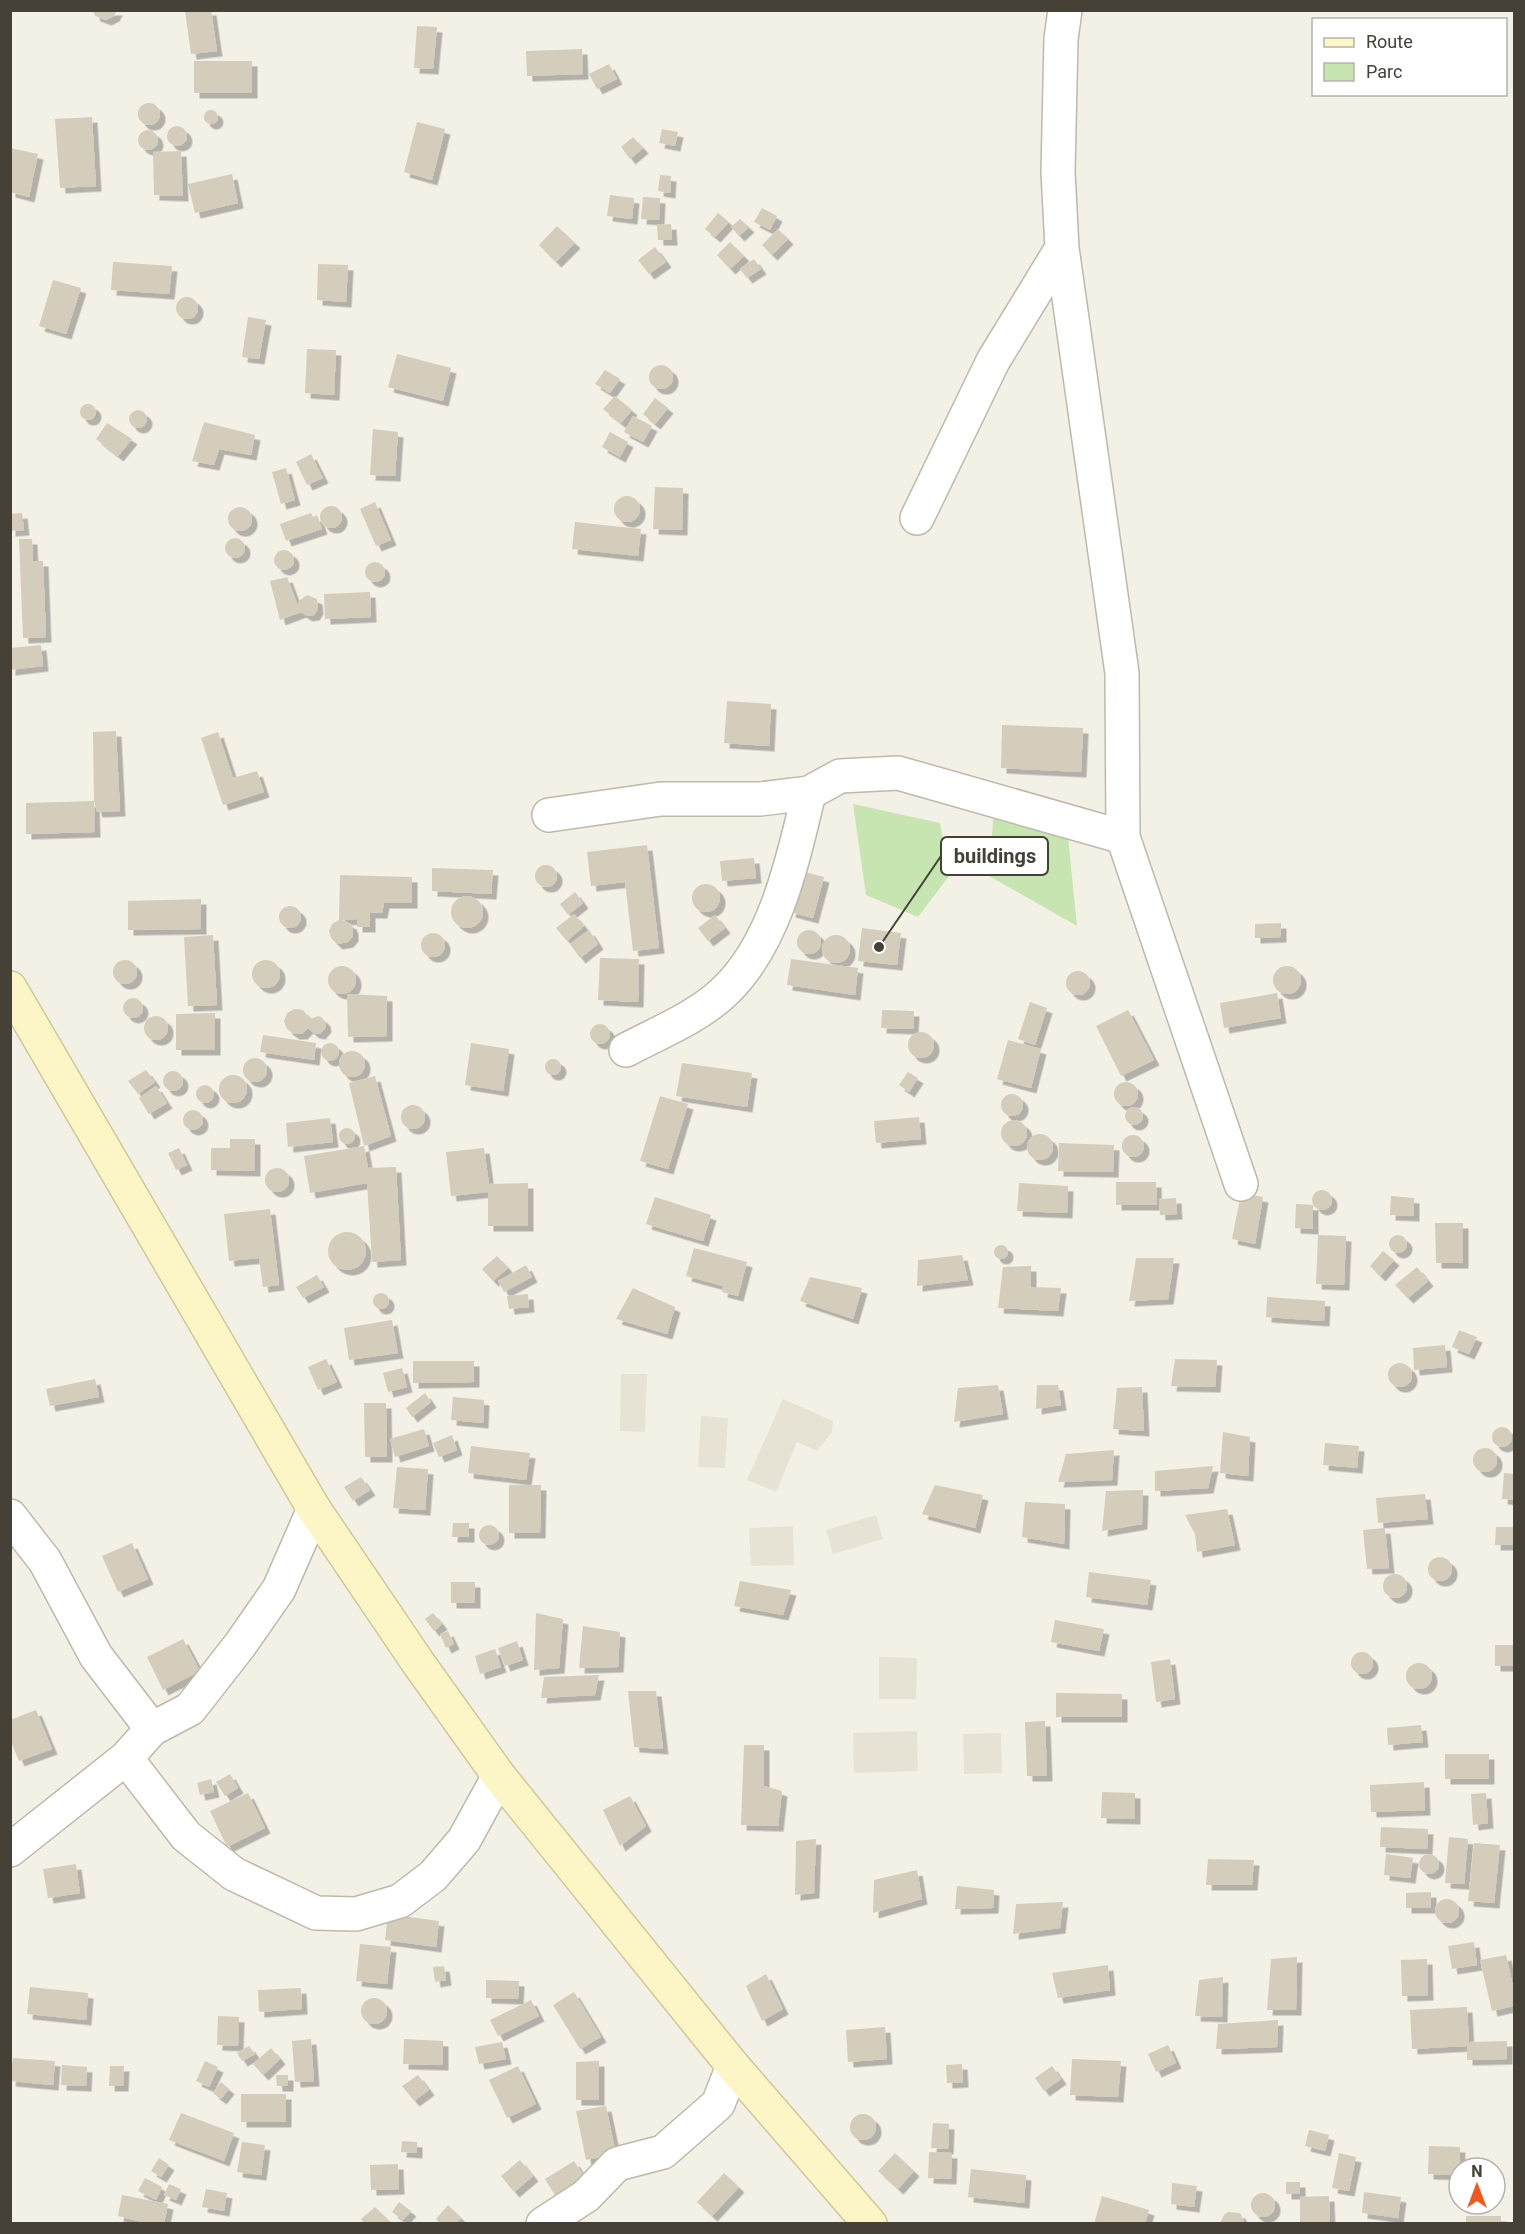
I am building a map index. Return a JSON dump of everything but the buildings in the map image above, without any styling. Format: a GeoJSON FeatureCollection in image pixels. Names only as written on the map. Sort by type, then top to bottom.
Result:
{"type":"FeatureCollection","features":[{"type":"Feature","properties":{"kind":"main road"},"geometry":{"type":"LineString","coordinates":[[10,988],[314,1509],[419,1664],[499,1776],[733,2066],[870,2223]]}},
{"type":"Feature","properties":{"kind":"street"},"geometry":{"type":"LineString","coordinates":[[1065,10],[1061,39],[1058,172],[1062,248],[1122,673],[1123,837],[1241,1184]]}},
{"type":"Feature","properties":{"kind":"street"},"geometry":{"type":"LineString","coordinates":[[917,518],[993,361],[1062,248]]}},
{"type":"Feature","properties":{"kind":"street"},"geometry":{"type":"LineString","coordinates":[[549,815],[661,799],[760,799],[809,793],[840,776],[898,773],[1123,837]]}},
{"type":"Feature","properties":{"kind":"street"},"geometry":{"type":"LineString","coordinates":[[626,1050],[682,1021],[724,992],[753,957],[789,877],[809,793]]}},
{"type":"Feature","properties":{"kind":"street"},"geometry":{"type":"LineString","coordinates":[[10,1850],[126,1758],[152,1729],[190,1708],[240,1645],[279,1589],[314,1509]]}},
{"type":"Feature","properties":{"kind":"street"},"geometry":{"type":"LineString","coordinates":[[10,1516],[45,1561],[96,1656],[152,1729]]}},
{"type":"Feature","properties":{"kind":"street"},"geometry":{"type":"LineString","coordinates":[[126,1758],[186,1836],[234,1874],[316,1913],[356,1914],[400,1901],[433,1876],[464,1840],[499,1776]]}},
{"type":"Feature","properties":{"kind":"street"},"geometry":{"type":"LineString","coordinates":[[543,2223],[586,2196],[617,2164],[663,2152],[718,2104],[733,2066]]}},
{"type":"Feature","properties":{"kind":"shaded area"},"geometry":{"type":"Polygon","coordinates":[[[621,1374],[647,1374],[645,1432],[620,1431],[621,1374]]]}},
{"type":"Feature","properties":{"kind":"shaded area"},"geometry":{"type":"Polygon","coordinates":[[[783,1399],[833,1421],[832,1432],[817,1451],[797,1442],[776,1492],[747,1480],[783,1399]]]}},
{"type":"Feature","properties":{"kind":"shaded area"},"geometry":{"type":"Polygon","coordinates":[[[701,1416],[728,1418],[725,1468],[698,1467],[701,1416]]]}},
{"type":"Feature","properties":{"kind":"shaded area"},"geometry":{"type":"Polygon","coordinates":[[[876,1515],[883,1539],[833,1554],[826,1530],[876,1515]]]}},
{"type":"Feature","properties":{"kind":"shaded area"},"geometry":{"type":"Polygon","coordinates":[[[793,1526],[794,1565],[751,1566],[749,1528],[793,1526]]]}},
{"type":"Feature","properties":{"kind":"shaded area"},"geometry":{"type":"Polygon","coordinates":[[[879,1657],[917,1658],[916,1699],[879,1699],[879,1657]]]}},
{"type":"Feature","properties":{"kind":"shaded area"},"geometry":{"type":"Polygon","coordinates":[[[917,1731],[918,1771],[854,1773],[853,1733],[917,1731]]]}},
{"type":"Feature","properties":{"kind":"shaded area"},"geometry":{"type":"Polygon","coordinates":[[[1001,1733],[1002,1773],[964,1774],[963,1734],[1001,1733]]]}},
{"type":"Feature","properties":{"kind":"green space"},"geometry":{"type":"Polygon","coordinates":[[[853,804],[940,823],[949,876],[918,917],[866,895],[853,804]]]}},
{"type":"Feature","properties":{"kind":"green space"},"geometry":{"type":"Polygon","coordinates":[[[994,808],[1068,837],[1077,926],[989,876],[994,808]]]}},
{"type":"Feature","properties":{"kind":"place","name":"buildings"},"geometry":{"type":"Point","coordinates":[879,947]}}]}
